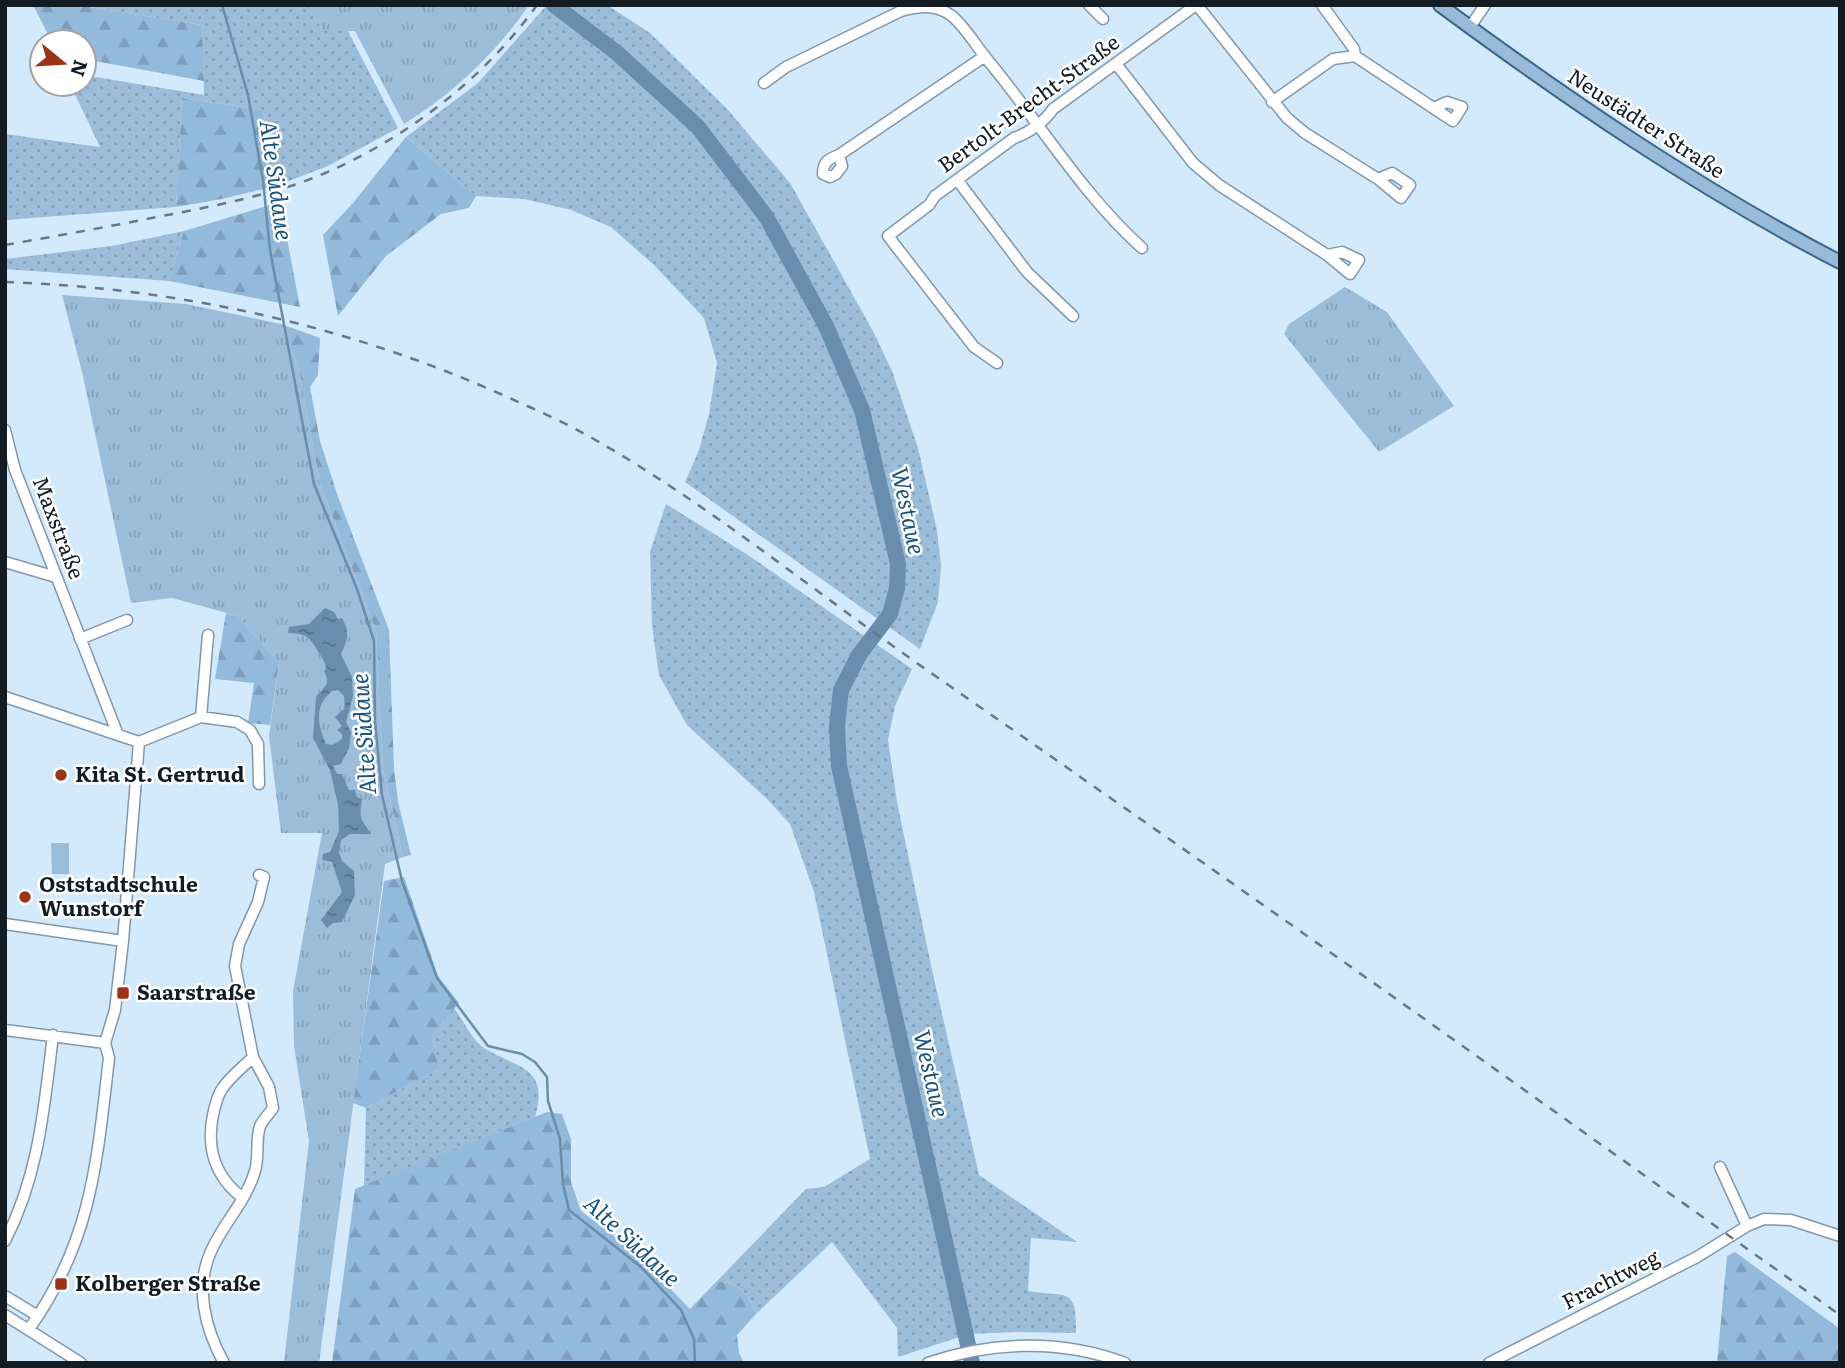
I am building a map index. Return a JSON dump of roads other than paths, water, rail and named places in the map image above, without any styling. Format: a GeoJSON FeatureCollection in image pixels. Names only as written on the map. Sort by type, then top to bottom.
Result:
{"type":"FeatureCollection","features":[{"type":"Feature","properties":{"kind":"main road","name":"Neustädter Straße"},"geometry":{"type":"LineString","coordinates":[[1440,5],[1530,71],[1692,178],[1840,262]]}},
{"type":"Feature","properties":{"kind":"street"},"geometry":{"type":"LineString","coordinates":[[1089,5],[1103,19]]}},
{"type":"Feature","properties":{"kind":"street"},"geometry":{"type":"LineString","coordinates":[[1197,5],[1272,102],[1305,133],[1378,179]]}},
{"type":"Feature","properties":{"kind":"street","name":"Bertolt-Brecht-Straße"},"geometry":{"type":"LineString","coordinates":[[997,363],[974,347],[888,236],[929,205],[935,196],[1014,138],[1023,135],[1053,109],[1197,5]]}},
{"type":"Feature","properties":{"kind":"street"},"geometry":{"type":"LineString","coordinates":[[1322,5],[1354,49],[1354,56]]}},
{"type":"Feature","properties":{"kind":"street"},"geometry":{"type":"LineString","coordinates":[[1470,27],[1485,5]]}},
{"type":"Feature","properties":{"kind":"street"},"geometry":{"type":"LineString","coordinates":[[764,83],[786,67],[914,7],[934,6],[951,16],[1114,223],[1142,247]]}},
{"type":"Feature","properties":{"kind":"street"},"geometry":{"type":"LineString","coordinates":[[839,155],[985,56]]}},
{"type":"Feature","properties":{"kind":"street"},"geometry":{"type":"LineString","coordinates":[[1272,102],[1333,59],[1354,56],[1434,108]]}},
{"type":"Feature","properties":{"kind":"street"},"geometry":{"type":"LineString","coordinates":[[1117,65],[1193,163],[1219,185],[1327,256]]}},
{"type":"Feature","properties":{"kind":"street"},"geometry":{"type":"LineString","coordinates":[[958,181],[1011,253],[1046,292],[1073,316]]}},
{"type":"Feature","properties":{"kind":"street","name":"Maxstraße"},"geometry":{"type":"LineString","coordinates":[[5,429],[15,470],[118,735]]}},
{"type":"Feature","properties":{"kind":"street"},"geometry":{"type":"LineString","coordinates":[[5,562],[56,577]]}},
{"type":"Feature","properties":{"kind":"street"},"geometry":{"type":"LineString","coordinates":[[80,639],[127,620]]}},
{"type":"Feature","properties":{"kind":"street"},"geometry":{"type":"LineString","coordinates":[[201,717],[208,635]]}},
{"type":"Feature","properties":{"kind":"street"},"geometry":{"type":"LineString","coordinates":[[5,697],[139,742],[201,717],[237,722],[250,730],[258,744],[259,784]]}},
{"type":"Feature","properties":{"kind":"street"},"geometry":{"type":"LineString","coordinates":[[29,1329],[51,1297],[69,1258],[93,1186],[109,1058],[105,1043],[115,1010],[123,941],[139,742]]}},
{"type":"Feature","properties":{"kind":"street"},"geometry":{"type":"LineString","coordinates":[[224,1363],[205,1310],[203,1280],[211,1250],[243,1198],[256,1170],[260,1126],[273,1108],[269,1087],[253,1057],[234,966],[246,925],[258,902],[264,877],[259,875]]}},
{"type":"Feature","properties":{"kind":"street"},"geometry":{"type":"LineString","coordinates":[[5,923],[123,941]]}},
{"type":"Feature","properties":{"kind":"street"},"geometry":{"type":"LineString","coordinates":[[5,1030],[105,1043]]}},
{"type":"Feature","properties":{"kind":"street"},"geometry":{"type":"LineString","coordinates":[[5,1241],[27,1187],[38,1150],[53,1035]]}},
{"type":"Feature","properties":{"kind":"street"},"geometry":{"type":"LineString","coordinates":[[243,1198],[228,1187],[217,1168],[210,1147],[211,1126],[215,1105],[222,1089],[253,1057]]}},
{"type":"Feature","properties":{"kind":"street"},"geometry":{"type":"LineString","coordinates":[[1720,1167],[1747,1226]]}},
{"type":"Feature","properties":{"kind":"street","name":"Frachtweg"},"geometry":{"type":"LineString","coordinates":[[1489,1363],[1697,1257],[1747,1226],[1764,1219],[1791,1220],[1840,1236]]}},
{"type":"Feature","properties":{"kind":"street"},"geometry":{"type":"LineString","coordinates":[[5,1296],[38,1316]]}},
{"type":"Feature","properties":{"kind":"street"},"geometry":{"type":"LineString","coordinates":[[5,1315],[81,1363]]}},
{"type":"Feature","properties":{"kind":"street"},"geometry":{"type":"LineString","coordinates":[[928,1363],[999,1347],[1040,1345],[1079,1349],[1125,1363]]}},
{"type":"Feature","properties":{"kind":"water"},"geometry":{"type":"Polygon","coordinates":[[[325,608],[334,612],[338,619],[342,618],[346,628],[347,640],[341,654],[352,677],[353,696],[346,722],[351,732],[349,748],[341,764],[333,766],[337,774],[342,774],[349,790],[355,790],[357,797],[362,799],[361,818],[371,834],[350,834],[341,840],[339,852],[342,861],[354,871],[355,895],[342,922],[333,923],[327,928],[321,920],[342,892],[332,862],[322,860],[323,854],[330,852],[339,831],[338,805],[330,770],[313,738],[316,697],[326,685],[326,669],[324,661],[310,640],[300,634],[288,633],[289,627],[309,624],[325,608]],[[338,690],[332,691],[326,697],[320,709],[319,722],[326,744],[333,745],[342,739],[342,734],[337,730],[342,726],[335,717],[345,708],[344,696],[338,690]]]}},
{"type":"Feature","properties":{"kind":"waterway","name":"Alte Südaue"},"geometry":{"type":"LineString","coordinates":[[222,5],[248,95],[263,180],[270,250],[314,484],[357,589],[374,641],[375,721],[382,795],[402,881],[437,978],[488,1046],[522,1054],[535,1062],[547,1077],[548,1101],[560,1139],[563,1184],[569,1210],[641,1267],[681,1310],[694,1339],[695,1363]]}},
{"type":"Feature","properties":{"kind":"waterway","name":"Westaue"},"geometry":{"type":"LineString","coordinates":[[554,5],[617,53],[698,127],[767,218],[826,326],[862,410],[898,564],[897,588],[890,614],[859,655],[841,690],[837,726],[839,766],[972,1363]]}},
{"type":"Feature","properties":{"kind":"railway"},"geometry":{"type":"LineString","coordinates":[[5,245],[227,203],[297,184],[332,170],[399,134],[461,88],[489,62],[537,5]]}},
{"type":"Feature","properties":{"kind":"railway"},"geometry":{"type":"LineString","coordinates":[[5,282],[134,292],[198,302],[323,330],[445,371],[538,411],[592,438],[727,525],[914,661],[1370,980],[1840,1315]]}},
{"type":"Feature","properties":{"kind":"place","name":"Kita St. Gertrud"},"geometry":{"type":"Point","coordinates":[61,775]}},
{"type":"Feature","properties":{"kind":"place","name":"Oststadtschule Wunstorf"},"geometry":{"type":"Point","coordinates":[25,897]}},
{"type":"Feature","properties":{"kind":"place","name":"Saarstraße"},"geometry":{"type":"Point","coordinates":[123,993]}},
{"type":"Feature","properties":{"kind":"place","name":"Kolberger Straße"},"geometry":{"type":"Point","coordinates":[61,1284]}}]}
